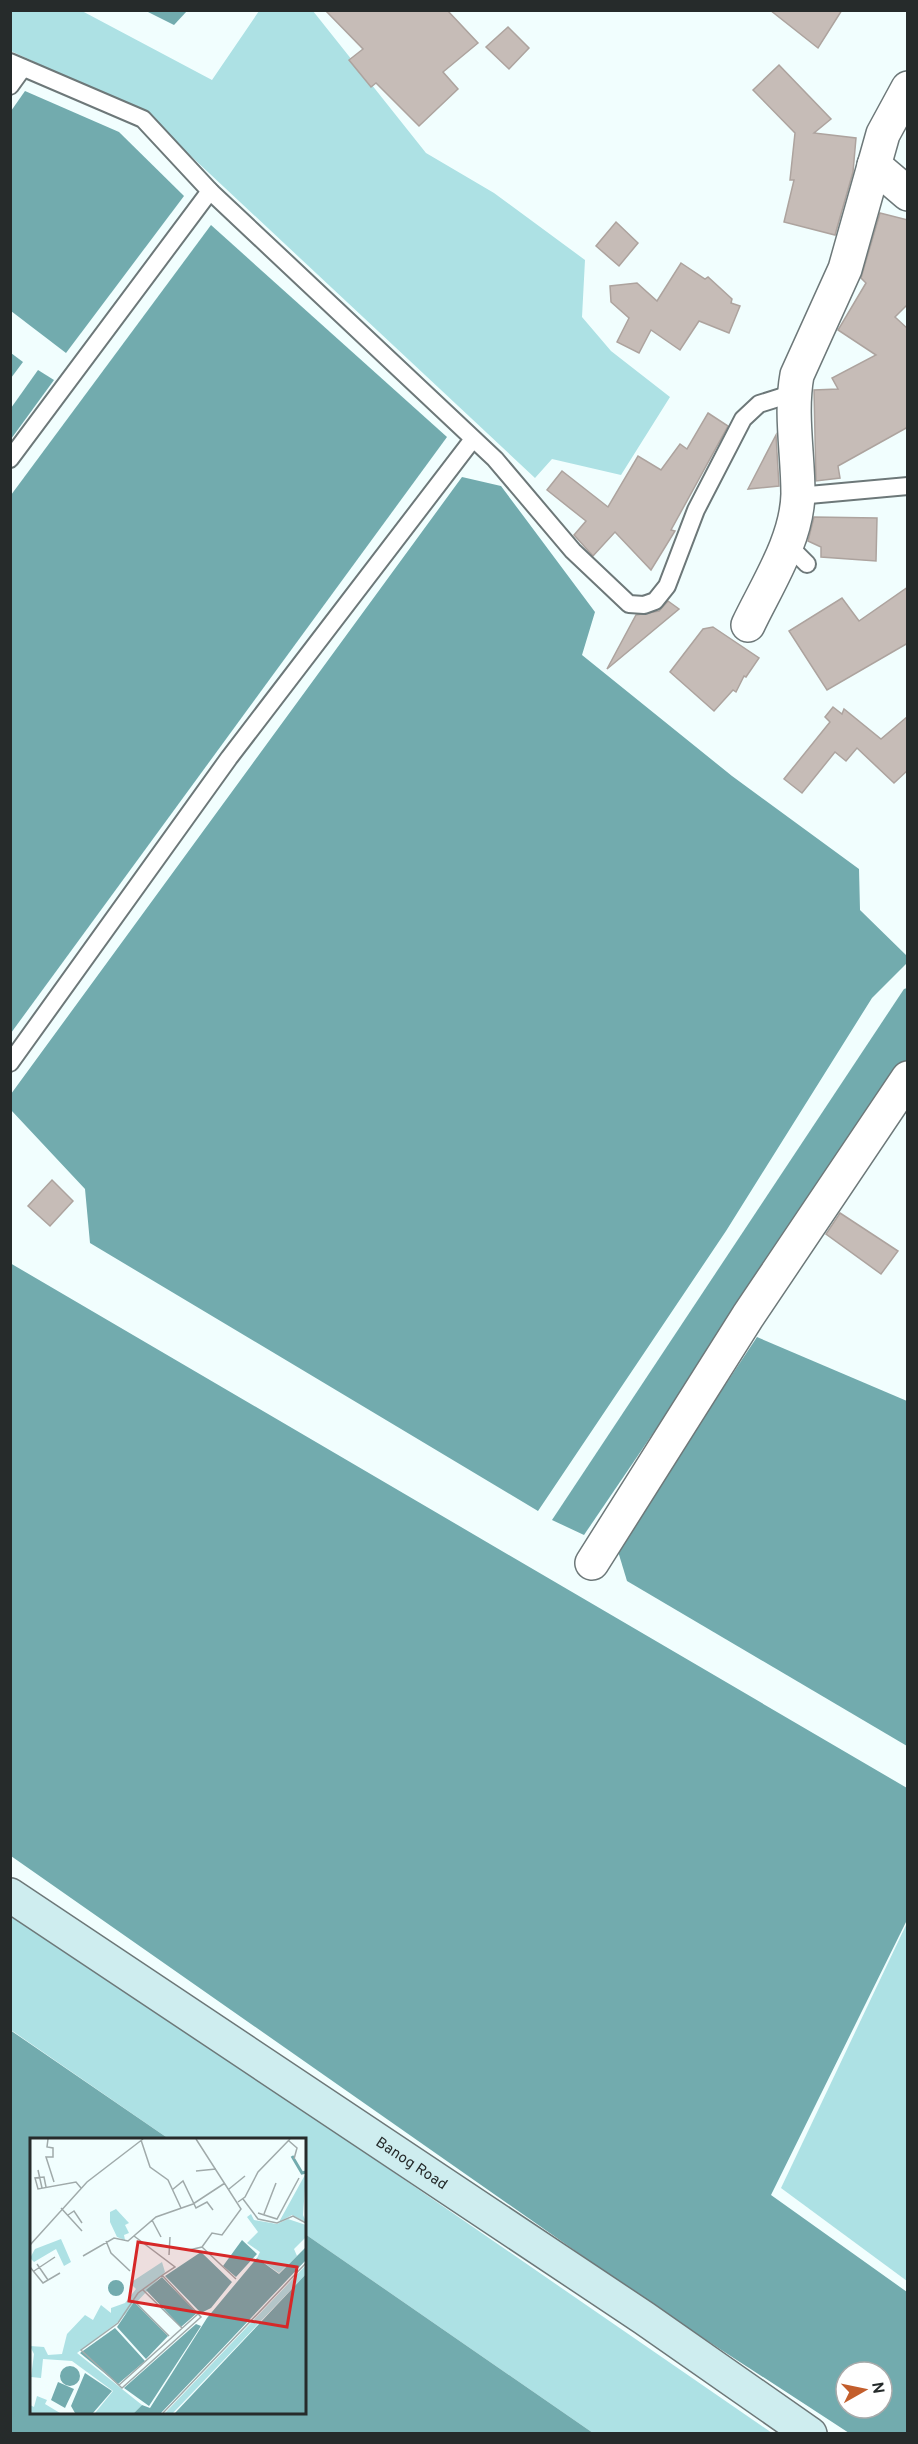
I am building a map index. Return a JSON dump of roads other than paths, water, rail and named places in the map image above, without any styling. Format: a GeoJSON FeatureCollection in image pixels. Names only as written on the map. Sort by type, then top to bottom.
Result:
{"type":"FeatureCollection","features":[{"type":"Feature","properties":{"kind":"street"},"geometry":{"type":"LineString","coordinates":[[748,625],[797,554],[798,496],[794,393],[797,375],[845,269],[883,134],[908,88]]}},
{"type":"Feature","properties":{"kind":"street"},"geometry":{"type":"LineString","coordinates":[[874,165],[908,194]]}},
{"type":"Feature","properties":{"kind":"street"},"geometry":{"type":"LineString","coordinates":[[592,1563],[748,1316],[908,1078]]}},
{"type":"Feature","properties":{"kind":"street","name":"Banog Road"},"geometry":{"type":"LineString","coordinates":[[10,1895],[644,2318],[810,2433]]}},
{"type":"Feature","properties":{"kind":"lane"},"geometry":{"type":"LineString","coordinates":[[10,86],[17,65],[143,119],[210,191],[495,459],[573,551],[629,604],[644,605],[655,601],[667,586],[696,510],[743,419],[759,404],[794,393]]}},
{"type":"Feature","properties":{"kind":"lane"},"geometry":{"type":"LineString","coordinates":[[10,459],[210,191]]}},
{"type":"Feature","properties":{"kind":"lane"},"geometry":{"type":"LineString","coordinates":[[10,1063],[229,758],[473,439]]}},
{"type":"Feature","properties":{"kind":"lane"},"geometry":{"type":"LineString","coordinates":[[798,496],[908,486]]}}]}
